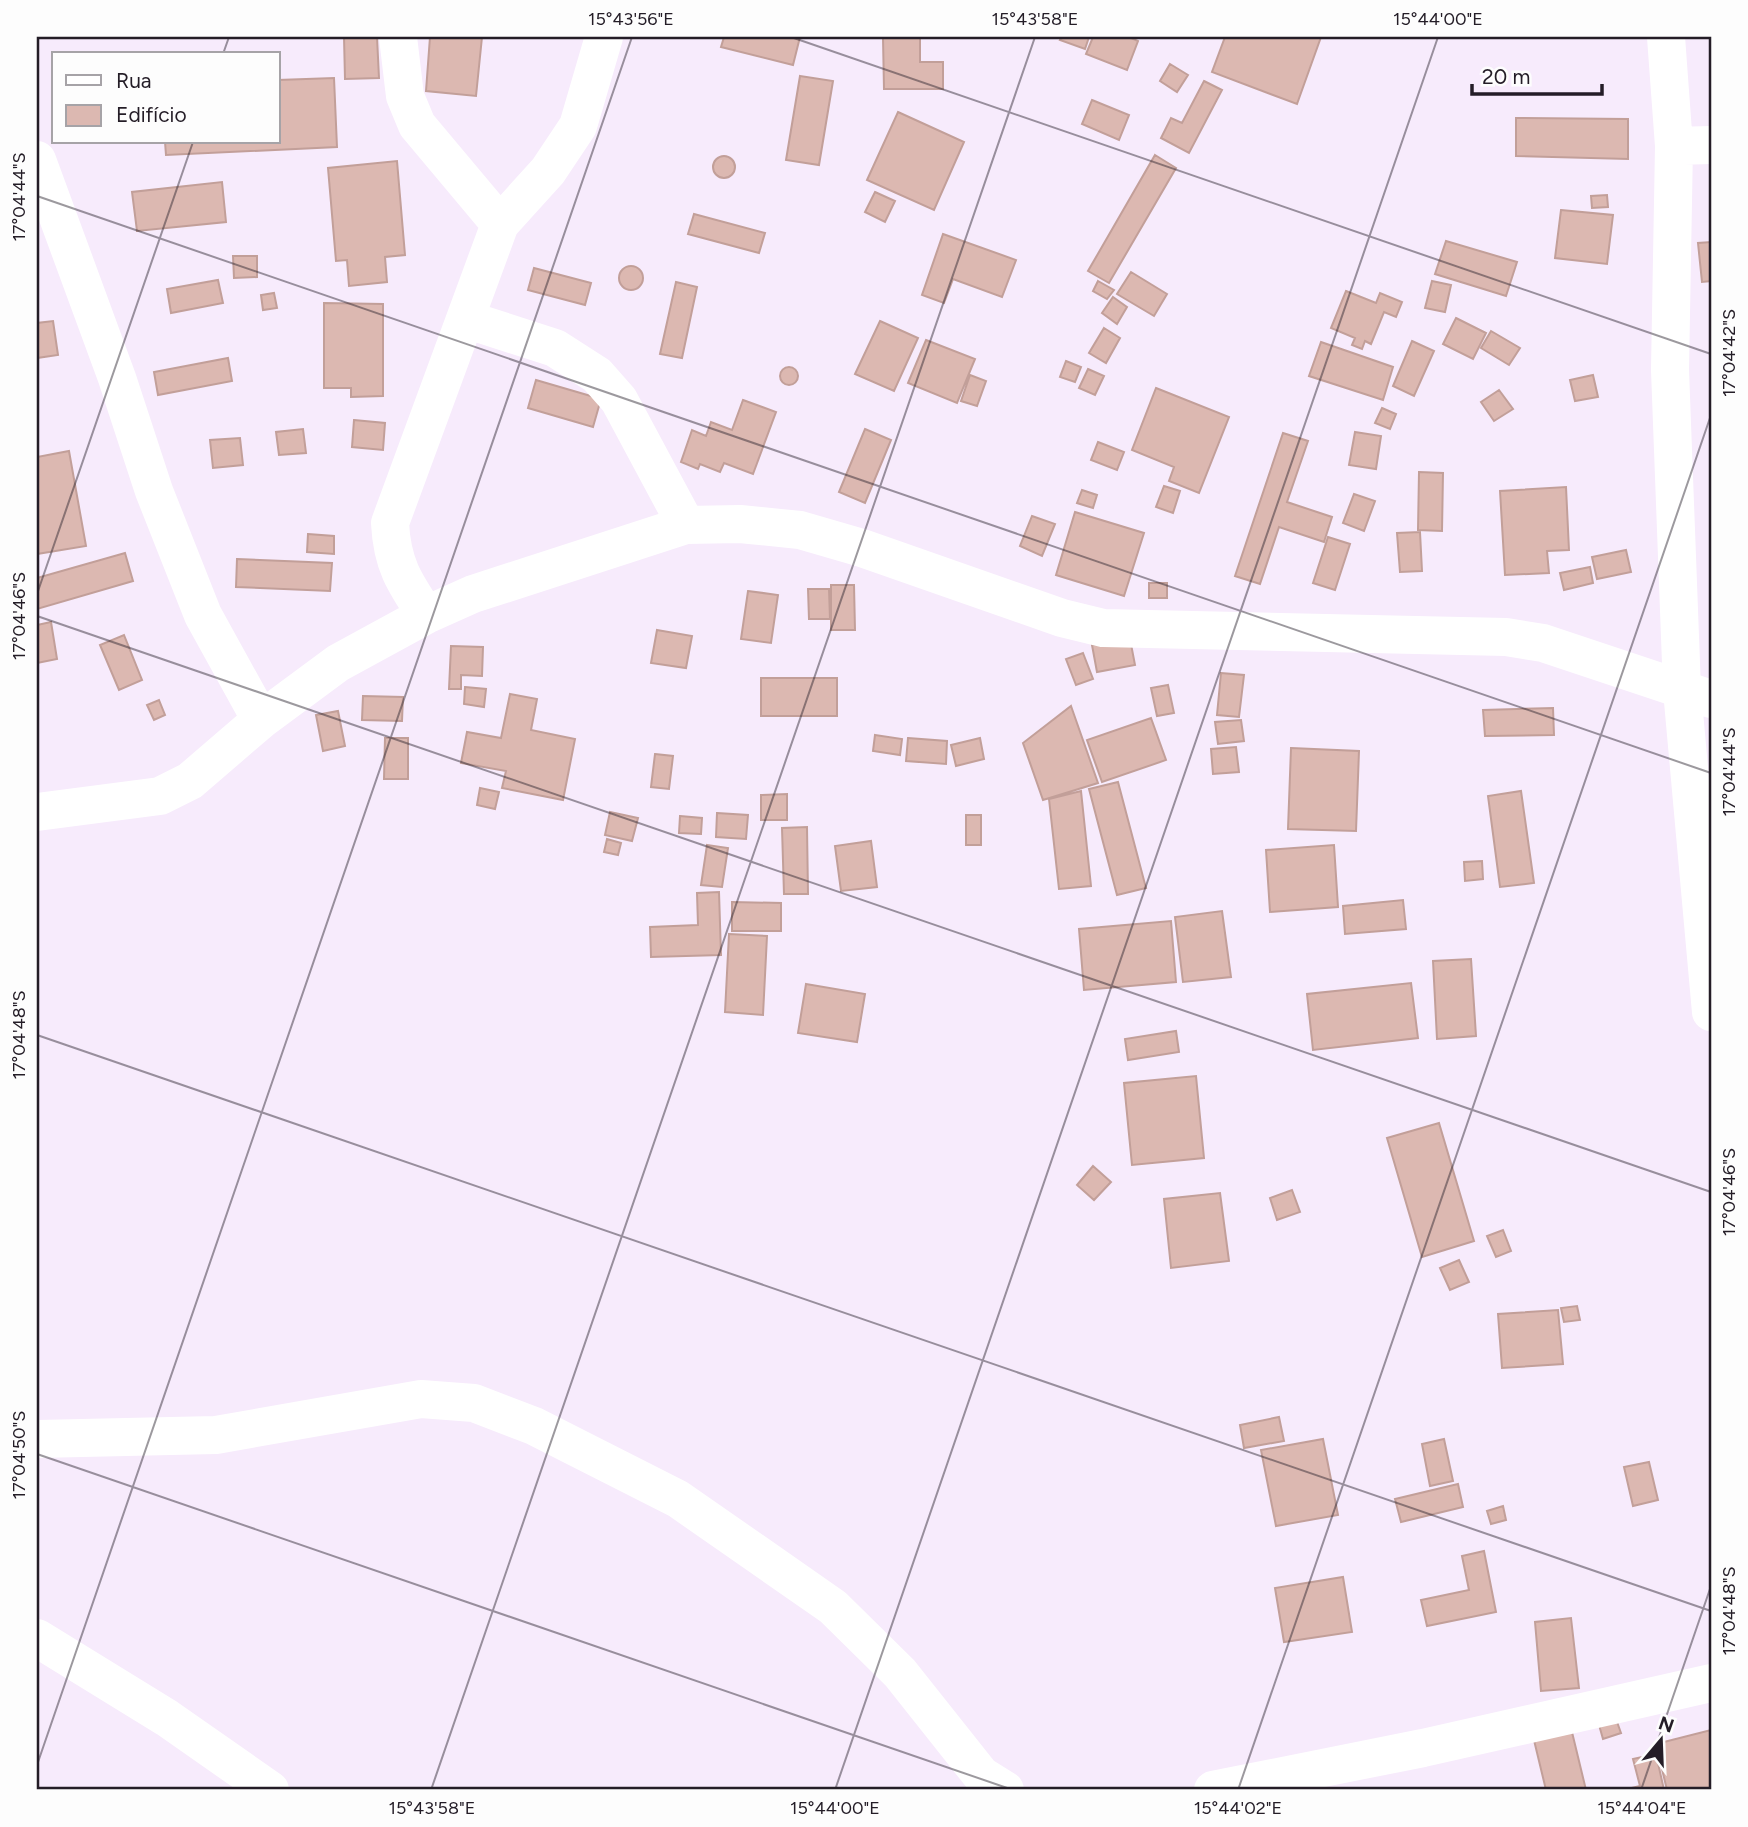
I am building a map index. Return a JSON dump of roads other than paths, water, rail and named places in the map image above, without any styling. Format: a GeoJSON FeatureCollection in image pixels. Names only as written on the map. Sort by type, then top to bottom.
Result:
{"type":"FeatureCollection","features":[{"type":"Feature","properties":{"kind":"street"},"geometry":{"type":"LineString","coordinates":[[398,37],[405,96],[417,125],[500,224]]}},
{"type":"Feature","properties":{"kind":"street"},"geometry":{"type":"LineString","coordinates":[[426,615],[401,578],[391,548],[390,523],[500,224],[548,171],[578,126],[604,37]]}},
{"type":"Feature","properties":{"kind":"street"},"geometry":{"type":"LineString","coordinates":[[1666,37],[1693,145],[1671,370],[1697,695],[1711,1012]]}},
{"type":"Feature","properties":{"kind":"street"},"geometry":{"type":"LineString","coordinates":[[37,160],[117,378],[155,491],[204,615],[261,720]]}},
{"type":"Feature","properties":{"kind":"street"},"geometry":{"type":"LineString","coordinates":[[465,319],[555,348],[597,375],[630,418],[686,525]]}},
{"type":"Feature","properties":{"kind":"street"},"geometry":{"type":"LineString","coordinates":[[37,812],[160,796],[190,781],[261,720],[338,663],[426,615],[472,594],[686,525],[740,524],[800,530],[862,548],[1062,618],[1103,628],[1506,637],[1543,643],[1697,695]]}},
{"type":"Feature","properties":{"kind":"street"},"geometry":{"type":"LineString","coordinates":[[37,1439],[216,1434],[421,1399],[474,1403],[534,1426],[678,1499],[833,1607],[900,1673],[981,1775],[1005,1790]]}},
{"type":"Feature","properties":{"kind":"street"},"geometry":{"type":"LineString","coordinates":[[37,1638],[167,1718],[271,1790]]}},
{"type":"Feature","properties":{"kind":"street"},"geometry":{"type":"LineString","coordinates":[[1213,1790],[1423,1748],[1711,1683]]}}]}
